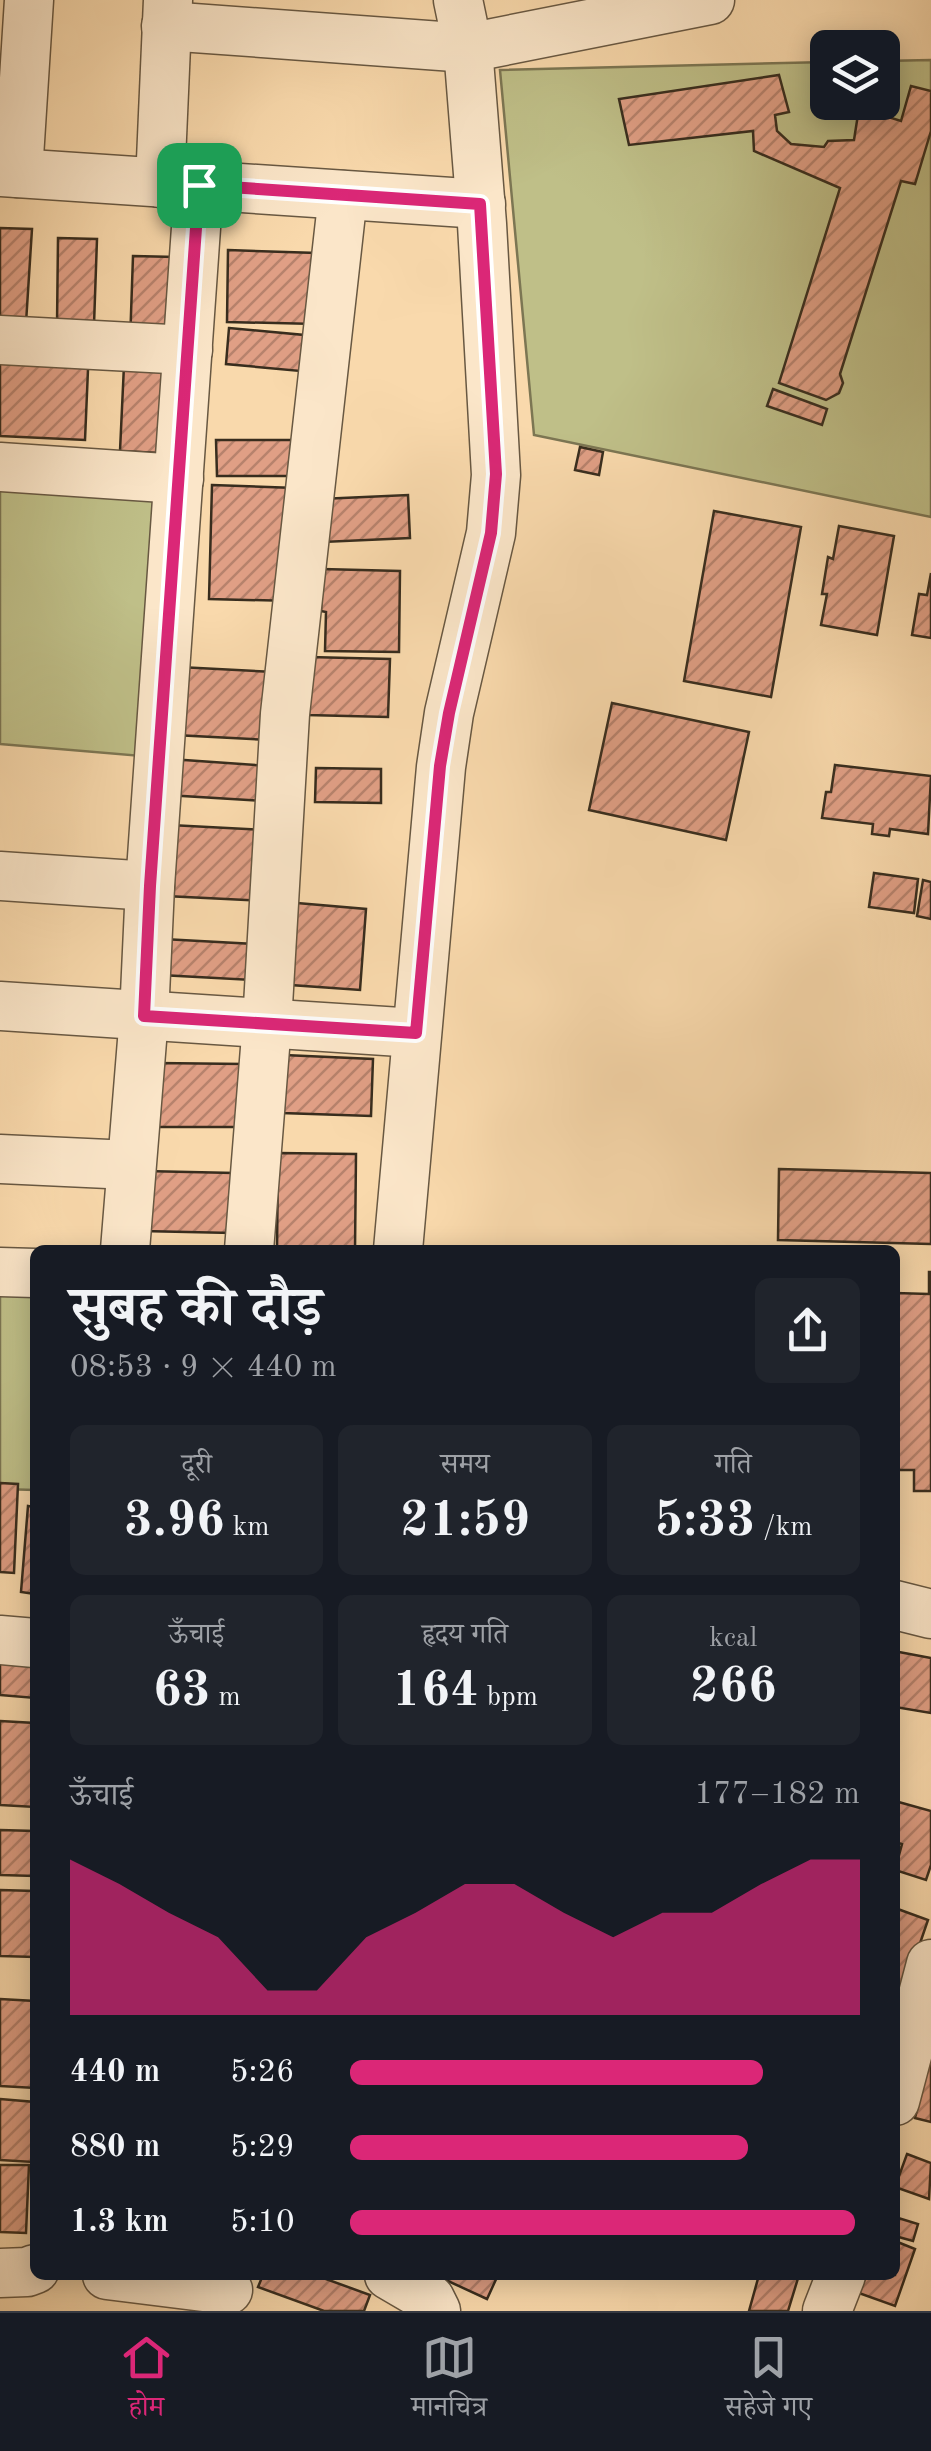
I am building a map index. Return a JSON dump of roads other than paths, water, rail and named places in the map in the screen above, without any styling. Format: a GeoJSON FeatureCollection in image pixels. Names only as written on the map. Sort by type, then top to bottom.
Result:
{"type":"FeatureCollection","features":[{"type":"Feature","properties":{"kind":"street"},"geometry":{"type":"LineString","coordinates":[[398,1245],[440,766],[495,505],[480,204],[468,48],[458,0]]}},
{"type":"Feature","properties":{"kind":"street"},"geometry":{"type":"LineString","coordinates":[[125,1245],[188,350],[167,13],[468,48],[710,0]]}},
{"type":"Feature","properties":{"kind":"street"},"geometry":{"type":"LineString","coordinates":[[18,23],[9,173],[480,204]]}},
{"type":"Feature","properties":{"kind":"street"},"geometry":{"type":"LineString","coordinates":[[250,1245],[286,714],[343,195]]}},
{"type":"Feature","properties":{"kind":"street"},"geometry":{"type":"LineString","coordinates":[[0,340],[188,350]]}},
{"type":"Feature","properties":{"kind":"street"},"geometry":{"type":"LineString","coordinates":[[0,467],[179,479]]}},
{"type":"Feature","properties":{"kind":"street"},"geometry":{"type":"LineString","coordinates":[[0,876],[150,886]]}},
{"type":"Feature","properties":{"kind":"street"},"geometry":{"type":"LineString","coordinates":[[0,1006],[416,1033]]}},
{"type":"Feature","properties":{"kind":"street"},"geometry":{"type":"LineString","coordinates":[[0,1159],[130,1166]]}},
{"type":"Feature","properties":{"kind":"street"},"geometry":{"type":"LineString","coordinates":[[0,1272],[30,1273]]}},
{"type":"Feature","properties":{"kind":"street"},"geometry":{"type":"LineString","coordinates":[[0,1640],[30,1643]]}},
{"type":"Feature","properties":{"kind":"street"},"geometry":{"type":"LineString","coordinates":[[900,2082],[931,1964]]}},
{"type":"Feature","properties":{"kind":"street"},"geometry":{"type":"LineString","coordinates":[[0,2273],[30,2270]]}},
{"type":"Feature","properties":{"kind":"street"},"geometry":{"type":"LineString","coordinates":[[143,2280],[228,2292]]}},
{"type":"Feature","properties":{"kind":"street"},"geometry":{"type":"LineString","coordinates":[[398,2280],[430,2298],[436,2311]]}},
{"type":"Feature","properties":{"kind":"street"},"geometry":{"type":"LineString","coordinates":[[827,2311],[839,2280]]}}]}
